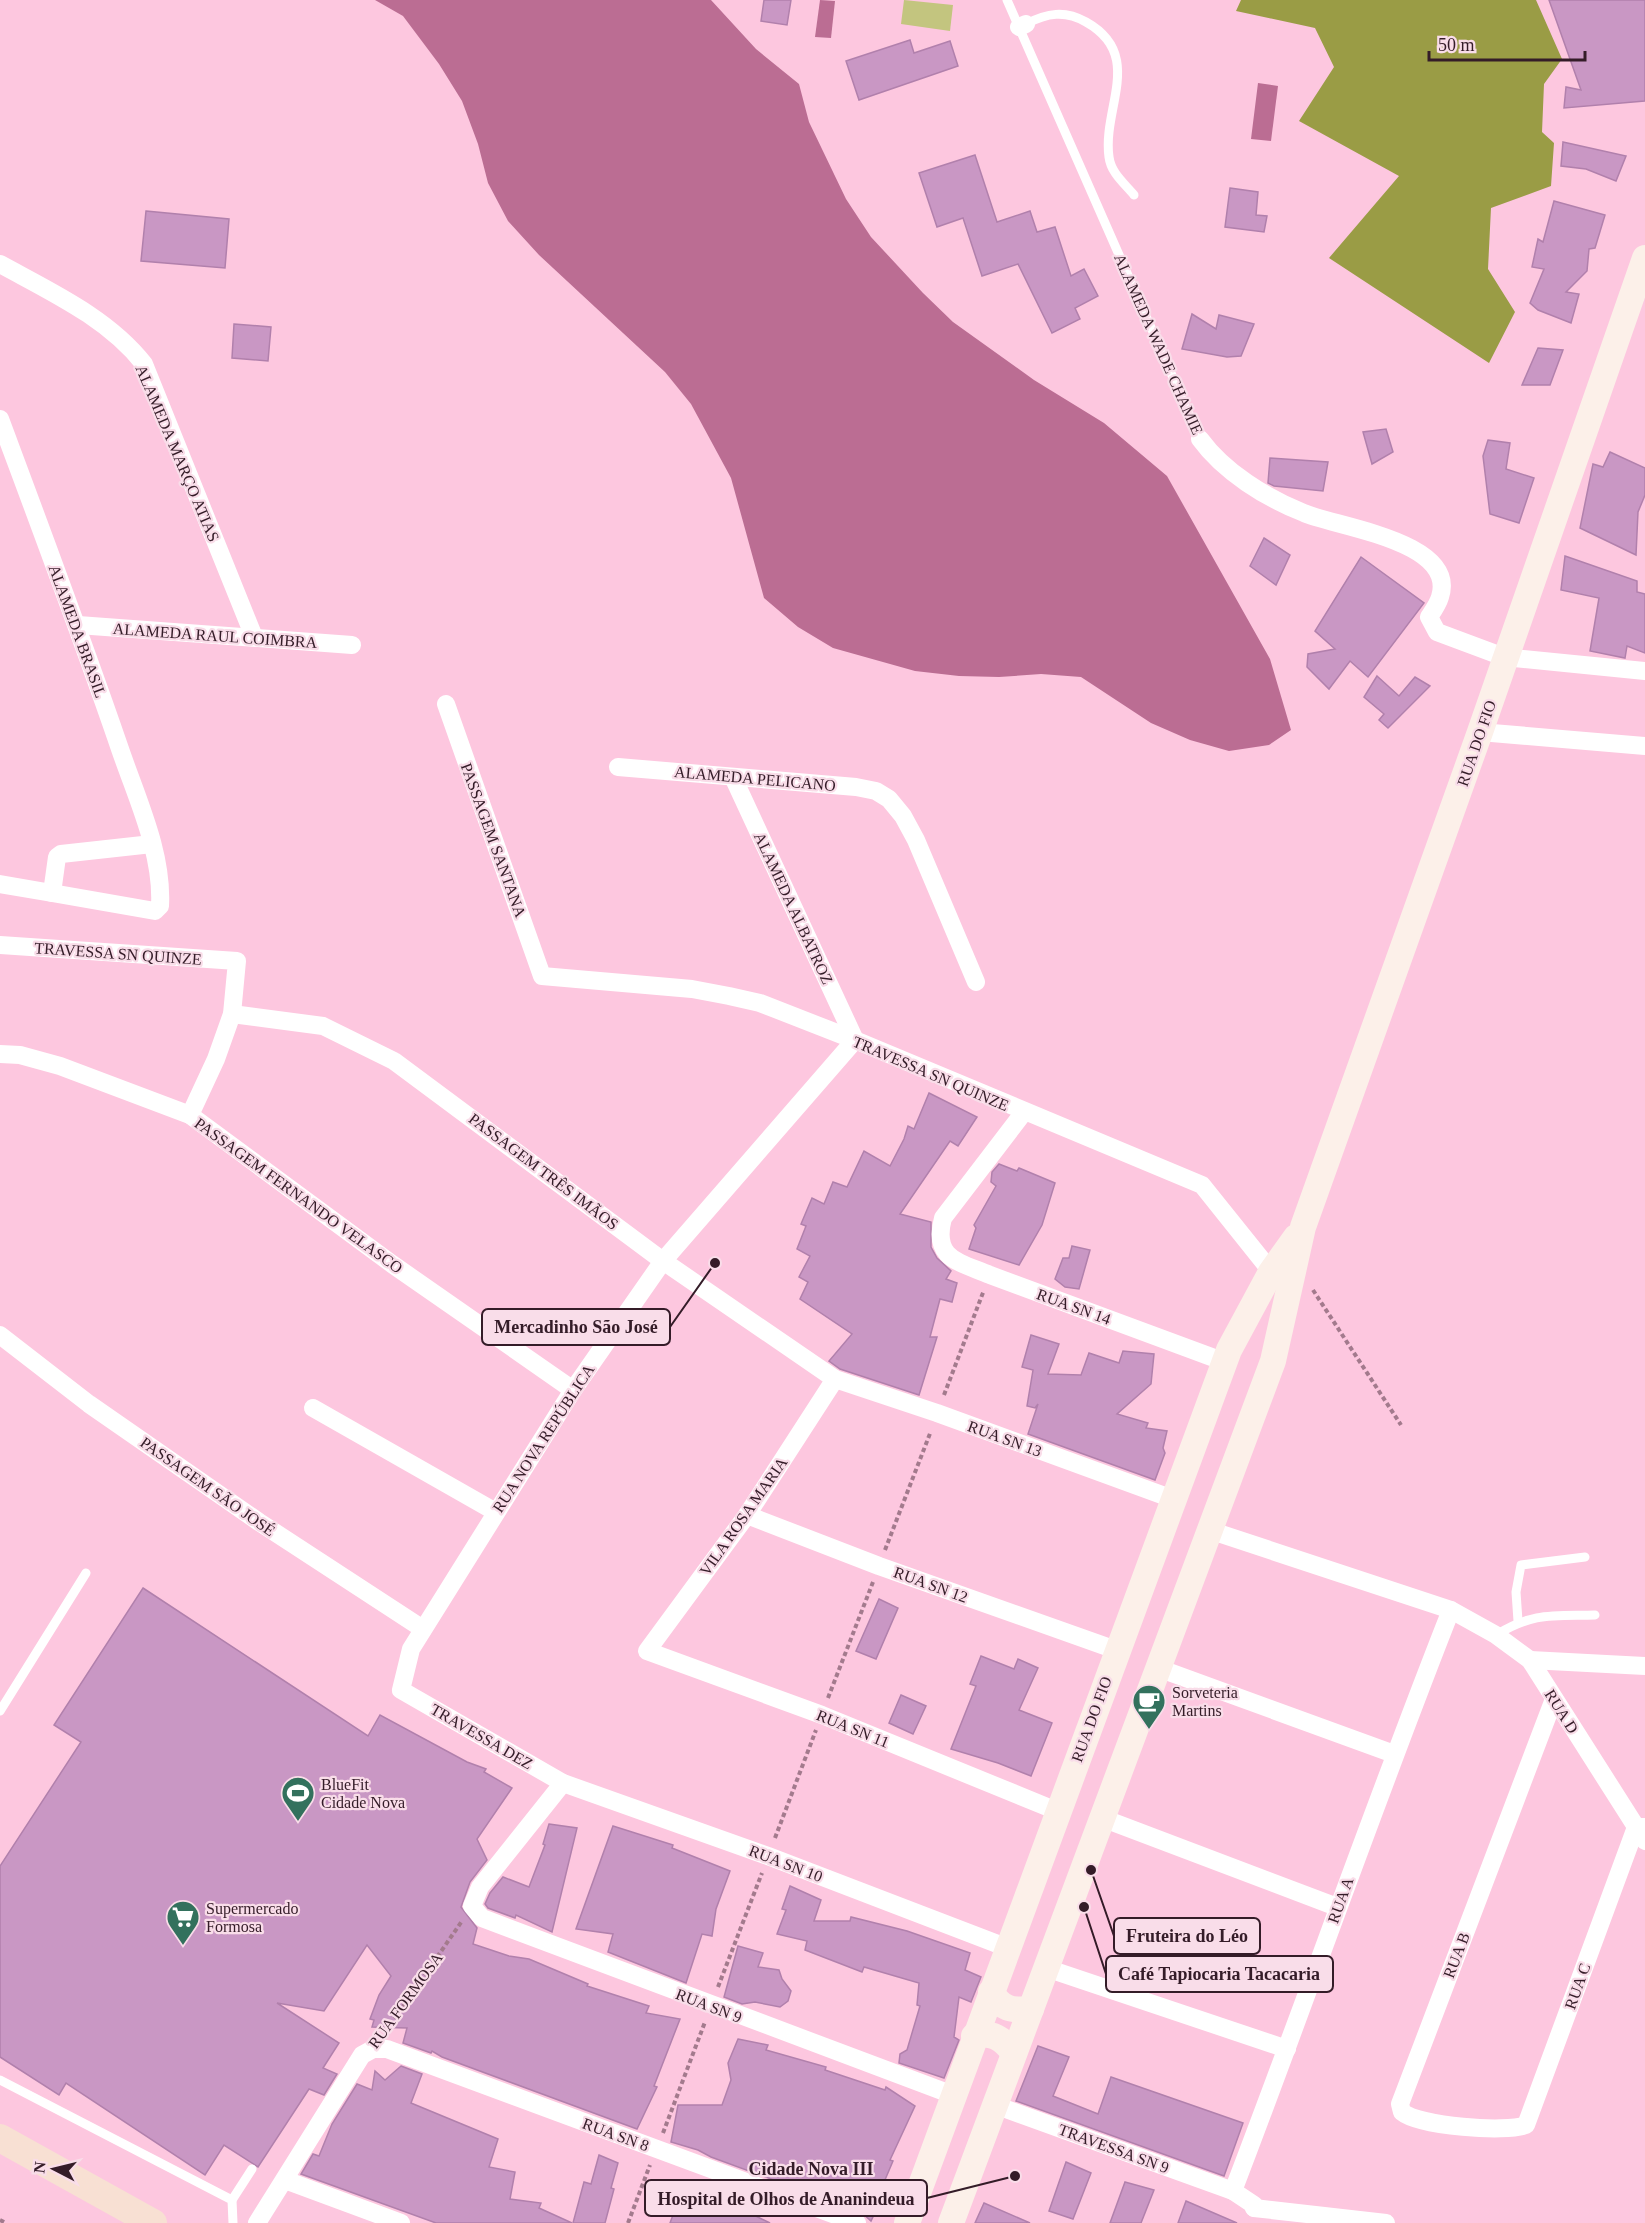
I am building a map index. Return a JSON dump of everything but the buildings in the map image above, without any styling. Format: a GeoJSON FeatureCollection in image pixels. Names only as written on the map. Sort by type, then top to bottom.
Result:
{"type":"FeatureCollection","features":[{"type":"Feature","properties":{"kind":"main road"},"geometry":{"type":"LineString","coordinates":[[0,2138],[153,2223]]}},
{"type":"Feature","properties":{"kind":"street","name":"RUA DO FIO"},"geometry":{"type":"LineString","coordinates":[[951,2223],[1273,1361],[1303,1227],[1480,732],[1504,657],[1645,258]]}},
{"type":"Feature","properties":{"kind":"street","name":"ALAMEDA MARÇO ATIAS"},"geometry":{"type":"LineString","coordinates":[[0,264],[105,326],[127,342],[144,364],[254,637]]}},
{"type":"Feature","properties":{"kind":"street","name":"ALAMEDA BRASIL"},"geometry":{"type":"LineString","coordinates":[[0,419],[78,625],[152,844],[161,889],[157,911],[52,893]]}},
{"type":"Feature","properties":{"kind":"street","name":"ALAMEDA WADE CHAMIE"},"geometry":{"type":"LineString","coordinates":[[1200,439],[1214,459],[1274,499],[1305,514],[1391,539],[1419,552],[1439,572],[1442,585],[1440,597],[1429,617],[1437,632],[1504,657]]}},
{"type":"Feature","properties":{"kind":"street","name":"ALAMEDA RAUL COIMBRA"},"geometry":{"type":"LineString","coordinates":[[78,625],[352,645]]}},
{"type":"Feature","properties":{"kind":"street"},"geometry":{"type":"LineString","coordinates":[[1504,657],[1645,671]]}},
{"type":"Feature","properties":{"kind":"street","name":"PASSAGEM SANTANA"},"geometry":{"type":"LineString","coordinates":[[446,704],[542,976]]}},
{"type":"Feature","properties":{"kind":"street"},"geometry":{"type":"LineString","coordinates":[[1480,732],[1645,746]]}},
{"type":"Feature","properties":{"kind":"street","name":"ALAMEDA PELICANO"},"geometry":{"type":"LineString","coordinates":[[618,767],[856,787],[876,791],[889,799],[916,840],[976,982]]}},
{"type":"Feature","properties":{"kind":"street","name":"ALAMEDA ALBATROZ"},"geometry":{"type":"LineString","coordinates":[[734,777],[855,1040]]}},
{"type":"Feature","properties":{"kind":"street"},"geometry":{"type":"LineString","coordinates":[[0,884],[52,893],[57,857],[61,854],[152,844]]}},
{"type":"Feature","properties":{"kind":"street","name":"TRAVESSA SN QUINZE"},"geometry":{"type":"LineString","coordinates":[[0,945],[237,962],[232,1014]]}},
{"type":"Feature","properties":{"kind":"street","name":"TRAVESSA SN QUINZE"},"geometry":{"type":"LineString","coordinates":[[542,976],[692,989],[729,996],[789,1013],[1202,1185],[1271,1272],[1289,1290]]}},
{"type":"Feature","properties":{"kind":"street"},"geometry":{"type":"LineString","coordinates":[[190,1115],[216,1059],[232,1014]]}},
{"type":"Feature","properties":{"kind":"street","name":"PASSAGEM TRÊS IMÃOS"},"geometry":{"type":"LineString","coordinates":[[232,1014],[323,1026],[394,1061],[663,1261],[836,1379]]}},
{"type":"Feature","properties":{"kind":"street","name":"RUA NOVA REPÚBLICA"},"geometry":{"type":"LineString","coordinates":[[402,1690],[411,1649],[494,1511],[573,1389],[663,1261],[855,1040]]}},
{"type":"Feature","properties":{"kind":"street","name":"PASSAGEM FERNANDO VELASCO"},"geometry":{"type":"LineString","coordinates":[[0,1054],[20,1055],[60,1066],[190,1115],[392,1264],[573,1389]]}},
{"type":"Feature","properties":{"kind":"street","name":"RUA SN 14"},"geometry":{"type":"LineString","coordinates":[[1024,1112],[943,1218],[939,1234],[942,1249],[953,1259],[990,1275],[1225,1362]]}},
{"type":"Feature","properties":{"kind":"street","name":"RUA DO FIO"},"geometry":{"type":"LineString","coordinates":[[907,2223],[1116,1650],[1225,1362],[1271,1272],[1303,1227]]}},
{"type":"Feature","properties":{"kind":"street","name":"PASSAGEM SÃO JOSÉ"},"geometry":{"type":"LineString","coordinates":[[0,1335],[117,1424],[259,1522],[423,1629]]}},
{"type":"Feature","properties":{"kind":"street","name":"RUA SN 13"},"geometry":{"type":"LineString","coordinates":[[836,1379],[937,1413],[1173,1499]]}},
{"type":"Feature","properties":{"kind":"street","name":"VILA ROSA MARIA"},"geometry":{"type":"LineString","coordinates":[[647,1651],[747,1515],[836,1379]]}},
{"type":"Feature","properties":{"kind":"street"},"geometry":{"type":"LineString","coordinates":[[313,1408],[494,1511]]}},
{"type":"Feature","properties":{"kind":"street","name":"RUA SN 12"},"geometry":{"type":"LineString","coordinates":[[747,1515],[879,1566],[1116,1650]]}},
{"type":"Feature","properties":{"kind":"street"},"geometry":{"type":"LineString","coordinates":[[1209,1530],[1451,1610]]}},
{"type":"Feature","properties":{"kind":"street","name":"RUA D"},"geometry":{"type":"LineString","coordinates":[[1451,1610],[1496,1635],[1530,1660],[1642,1831]]}},
{"type":"Feature","properties":{"kind":"street","name":"RUA A"},"geometry":{"type":"LineString","coordinates":[[1233,2191],[1394,1754],[1451,1610]]}},
{"type":"Feature","properties":{"kind":"street","name":"RUA SN 11"},"geometry":{"type":"LineString","coordinates":[[647,1651],[822,1715],[1058,1811]]}},
{"type":"Feature","properties":{"kind":"street"},"geometry":{"type":"LineString","coordinates":[[1530,1660],[1645,1665]]}},
{"type":"Feature","properties":{"kind":"street"},"geometry":{"type":"LineString","coordinates":[[1158,1668],[1394,1754]]}},
{"type":"Feature","properties":{"kind":"street","name":"TRAVESSA DEZ"},"geometry":{"type":"LineString","coordinates":[[402,1690],[562,1783]]}},
{"type":"Feature","properties":{"kind":"street","name":"RUA B"},"geometry":{"type":"LineString","coordinates":[[1505,2130],[1415,2120],[1402,2112],[1400,2104],[1554,1699]]}},
{"type":"Feature","properties":{"kind":"street"},"geometry":{"type":"LineString","coordinates":[[472,1906],[480,1887],[562,1783]]}},
{"type":"Feature","properties":{"kind":"street","name":"RUA SN 10"},"geometry":{"type":"LineString","coordinates":[[562,1783],[768,1856],[1008,1948]]}},
{"type":"Feature","properties":{"kind":"street"},"geometry":{"type":"LineString","coordinates":[[1102,1818],[1337,1907]]}},
{"type":"Feature","properties":{"kind":"street","name":"RUA C"},"geometry":{"type":"LineString","coordinates":[[1505,2130],[1526,2125],[1642,1831]]}},
{"type":"Feature","properties":{"kind":"street","name":"RUA SN 9"},"geometry":{"type":"LineString","coordinates":[[472,1906],[482,1918],[711,2006],[953,2095]]}},
{"type":"Feature","properties":{"kind":"street"},"geometry":{"type":"LineString","coordinates":[[1046,1968],[1287,2049]]}},
{"type":"Feature","properties":{"kind":"street"},"geometry":{"type":"LineString","coordinates":[[991,1992],[999,2004],[1008,2009],[1031,2009]]}},
{"type":"Feature","properties":{"kind":"street"},"geometry":{"type":"LineString","coordinates":[[974,2036],[983,2034],[999,2038],[1014,2053]]}},
{"type":"Feature","properties":{"kind":"street","name":"RUA SN 8"},"geometry":{"type":"LineString","coordinates":[[374,2049],[387,2049],[857,2223]]}},
{"type":"Feature","properties":{"kind":"street","name":"RUA FORMOSA"},"geometry":{"type":"LineString","coordinates":[[257,2223],[362,2055],[374,2049]]}},
{"type":"Feature","properties":{"kind":"street","name":"TRAVESSA SN 9"},"geometry":{"type":"LineString","coordinates":[[995,2105],[1233,2191],[1254,2205],[1253,2216]]}},
{"type":"Feature","properties":{"kind":"street"},"geometry":{"type":"LineString","coordinates":[[285,2180],[401,2223]]}},
{"type":"Feature","properties":{"kind":"street"},"geometry":{"type":"LineString","coordinates":[[1253,2216],[1386,2223]]}},
{"type":"Feature","properties":{"kind":"lane","name":"ALAMEDA WADE CHAMIE"},"geometry":{"type":"LineString","coordinates":[[1007,0],[1022,25],[1200,439]]}},
{"type":"Feature","properties":{"kind":"lane"},"geometry":{"type":"LineString","coordinates":[[1022,25],[1056,13],[1074,16],[1108,39],[1116,54],[1119,72],[1109,156],[1113,170],[1134,195]]}},
{"type":"Feature","properties":{"kind":"lane"},"geometry":{"type":"LineString","coordinates":[[1518,1621],[1516,1592],[1521,1565],[1585,1557]]}},
{"type":"Feature","properties":{"kind":"lane"},"geometry":{"type":"LineString","coordinates":[[0,1712],[86,1573]]}},
{"type":"Feature","properties":{"kind":"lane"},"geometry":{"type":"LineString","coordinates":[[1496,1635],[1518,1621],[1537,1617],[1595,1615]]}},
{"type":"Feature","properties":{"kind":"lane"},"geometry":{"type":"LineString","coordinates":[[0,2080],[232,2200]]}},
{"type":"Feature","properties":{"kind":"lane"},"geometry":{"type":"LineString","coordinates":[[233,2223],[232,2200],[252,2169]]}},
{"type":"Feature","properties":{"kind":"path"},"geometry":{"type":"LineString","coordinates":[[1289,1290],[1300,1270],[1401,1425]]}},
{"type":"Feature","properties":{"kind":"path"},"geometry":{"type":"LineString","coordinates":[[628,2223],[990,1275]]}},
{"type":"Feature","properties":{"kind":"path","name":"RUA FORMOSA"},"geometry":{"type":"LineString","coordinates":[[374,2049],[472,1906]]}},
{"type":"Feature","properties":{"kind":"path"},"geometry":{"type":"LineString","coordinates":[[0,2220],[6,2223]]}},
{"type":"Feature","properties":{"kind":"green space"},"geometry":{"type":"Polygon","coordinates":[[[904,0],[953,5],[950,31],[901,24],[904,0]]]}},
{"type":"Feature","properties":{"kind":"shaded area"},"geometry":{"type":"Polygon","coordinates":[[[375,0],[711,0],[756,49],[799,84],[809,122],[846,199],[871,237],[923,293],[953,322],[1034,380],[1104,423],[1167,476],[1270,659],[1291,730],[1269,745],[1229,751],[1190,740],[1151,723],[1081,677],[1041,674],[999,677],[959,676],[915,671],[833,648],[798,627],[764,598],[731,478],[691,404],[665,372],[539,255],[508,221],[488,183],[478,144],[462,101],[439,64],[403,16],[375,0]]]}},
{"type":"Feature","properties":{"kind":"shaded area"},"geometry":{"type":"Polygon","coordinates":[[[820,0],[835,1],[831,38],[815,37],[820,0]]]}},
{"type":"Feature","properties":{"kind":"shaded area"},"geometry":{"type":"Polygon","coordinates":[[[1241,0],[1536,0],[1562,59],[1544,84],[1542,132],[1554,143],[1551,186],[1491,208],[1488,269],[1515,312],[1489,363],[1329,258],[1399,176],[1299,121],[1334,67],[1315,28],[1236,11],[1241,0]]]}},
{"type":"Feature","properties":{"kind":"shaded area"},"geometry":{"type":"Polygon","coordinates":[[[1258,83],[1278,86],[1271,141],[1251,139],[1258,83]]]}},
{"type":"Feature","properties":{"kind":"place","name":"Mercadinho São José"},"geometry":{"type":"Point","coordinates":[715,1263]}},
{"type":"Feature","properties":{"kind":"place","name":"Sorveteria Martins"},"geometry":{"type":"Point","coordinates":[1149,1730]}},
{"type":"Feature","properties":{"kind":"place","name":"BlueFit Cidade Nova"},"geometry":{"type":"Point","coordinates":[298,1822]}},
{"type":"Feature","properties":{"kind":"place","name":"Fruteira do Léo"},"geometry":{"type":"Point","coordinates":[1091,1870]}},
{"type":"Feature","properties":{"kind":"place","name":"Café Tapiocaria Tacacaria"},"geometry":{"type":"Point","coordinates":[1084,1907]}},
{"type":"Feature","properties":{"kind":"place","name":"Supermercado Formosa"},"geometry":{"type":"Point","coordinates":[183,1946]}},
{"type":"Feature","properties":{"kind":"place","name":"Hospital de Olhos de Ananindeua"},"geometry":{"type":"Point","coordinates":[1015,2176]}},
{"type":"Feature","properties":{"kind":"district","name":"Cidade Nova III"},"geometry":{"type":"Point","coordinates":[811,2169]}}]}
